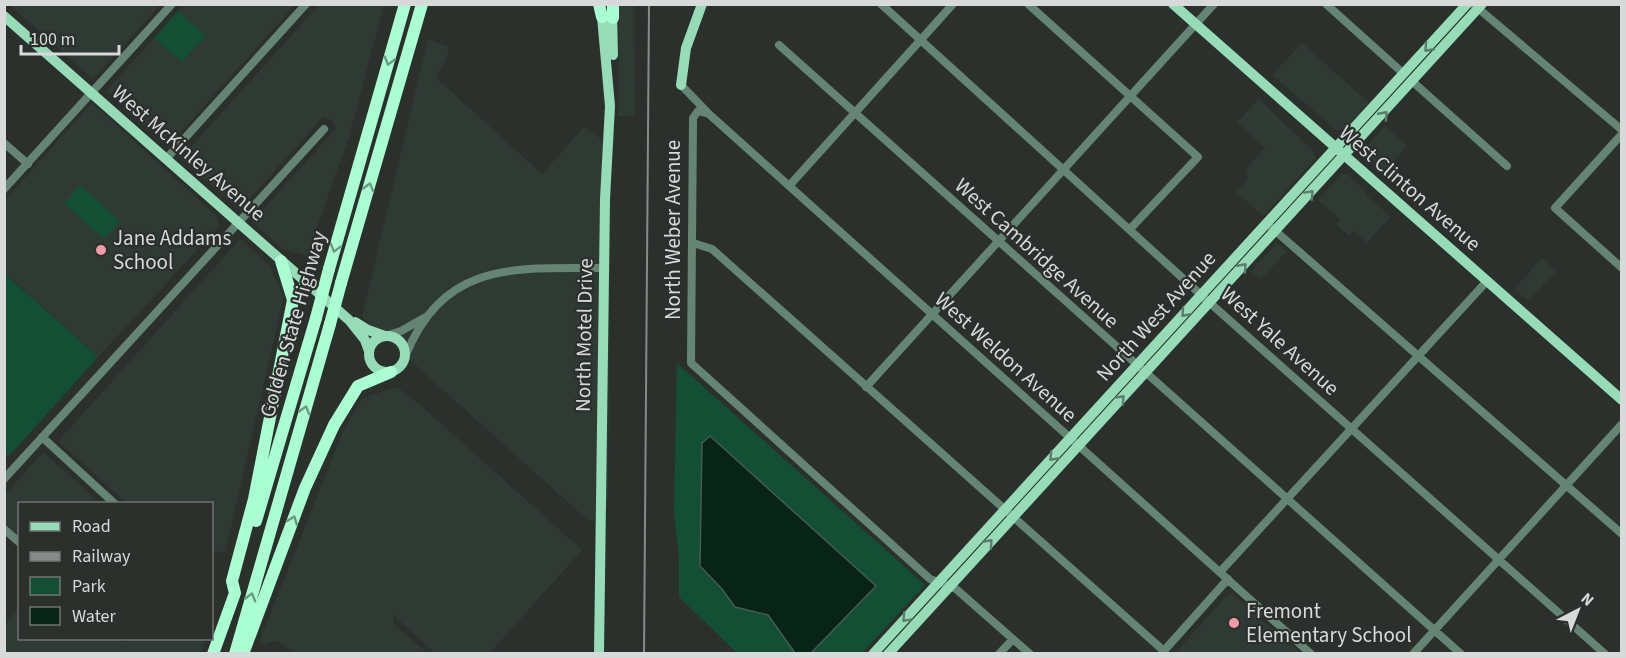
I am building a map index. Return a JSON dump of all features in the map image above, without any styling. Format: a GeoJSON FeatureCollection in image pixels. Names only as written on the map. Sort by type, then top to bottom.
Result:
{"type":"FeatureCollection","features":[{"type":"Feature","properties":{"kind":"highway","name":"Golden State Highway"},"geometry":{"type":"LineString","coordinates":[[218,654],[404,4]]}},
{"type":"Feature","properties":{"kind":"highway","name":"Golden State Highway"},"geometry":{"type":"LineString","coordinates":[[235,654],[422,4]]}},
{"type":"Feature","properties":{"kind":"highway"},"geometry":{"type":"LineString","coordinates":[[599,4],[608,18]]}},
{"type":"Feature","properties":{"kind":"highway"},"geometry":{"type":"LineString","coordinates":[[608,18],[612,4]]}},
{"type":"Feature","properties":{"kind":"highway"},"geometry":{"type":"LineString","coordinates":[[213,654],[235,593],[232,580],[254,499],[293,300],[281,261]]}},
{"type":"Feature","properties":{"kind":"highway"},"geometry":{"type":"LineString","coordinates":[[293,300],[307,284]]}},
{"type":"Feature","properties":{"kind":"highway"},"geometry":{"type":"LineString","coordinates":[[243,654],[305,488],[333,425],[358,386],[391,372]]}},
{"type":"Feature","properties":{"kind":"main road"},"geometry":{"type":"LineString","coordinates":[[681,84],[686,48],[702,4]]}},
{"type":"Feature","properties":{"kind":"main road","name":"West Clinton Avenue"},"geometry":{"type":"LineString","coordinates":[[1173,4],[1340,154],[1622,400]]}},
{"type":"Feature","properties":{"kind":"main road","name":"North West Avenue"},"geometry":{"type":"LineString","coordinates":[[1141,369],[1210,303],[1276,231],[1404,74],[1467,4]]}},
{"type":"Feature","properties":{"kind":"main road","name":"North West Avenue"},"geometry":{"type":"LineString","coordinates":[[888,654],[950,586],[1009,513],[1141,369],[1201,295],[1267,223],[1413,82],[1478,6]]}},
{"type":"Feature","properties":{"kind":"main road","name":"West McKinley Avenue"},"geometry":{"type":"LineString","coordinates":[[4,16],[349,320],[365,340],[374,367],[391,372]]}},
{"type":"Feature","properties":{"kind":"main road","name":"North Motel Drive"},"geometry":{"type":"LineString","coordinates":[[599,654],[610,106],[608,18]]}},
{"type":"Feature","properties":{"kind":"main road","name":"West McKinley Avenue"},"geometry":{"type":"LineString","coordinates":[[349,320],[401,341],[405,357]]}},
{"type":"Feature","properties":{"kind":"main road"},"geometry":{"type":"LineString","coordinates":[[369,351],[375,340],[385,336]]}},
{"type":"Feature","properties":{"kind":"main road"},"geometry":{"type":"LineString","coordinates":[[391,372],[401,367],[405,357]]}},
{"type":"Feature","properties":{"kind":"main road","name":"North West Avenue"},"geometry":{"type":"LineString","coordinates":[[873,654],[938,581],[1009,513]]}},
{"type":"Feature","properties":{"kind":"street"},"geometry":{"type":"LineString","coordinates":[[4,189],[172,4]]}},
{"type":"Feature","properties":{"kind":"street"},"geometry":{"type":"LineString","coordinates":[[166,159],[306,4]]}},
{"type":"Feature","properties":{"kind":"street","name":"West Yale Avenue"},"geometry":{"type":"LineString","coordinates":[[881,4],[1201,295],[1605,654]]}},
{"type":"Feature","properties":{"kind":"street"},"geometry":{"type":"LineString","coordinates":[[789,186],[953,4]]}},
{"type":"Feature","properties":{"kind":"street"},"geometry":{"type":"LineString","coordinates":[[1028,4],[1198,157],[1130,229]]}},
{"type":"Feature","properties":{"kind":"street"},"geometry":{"type":"LineString","coordinates":[[866,387],[1214,4]]}},
{"type":"Feature","properties":{"kind":"street"},"geometry":{"type":"LineString","coordinates":[[1326,4],[1404,74]]}},
{"type":"Feature","properties":{"kind":"street"},"geometry":{"type":"LineString","coordinates":[[1478,6],[1622,132],[1555,208],[1622,268]]}},
{"type":"Feature","properties":{"kind":"street","name":"West Cambridge Avenue"},"geometry":{"type":"LineString","coordinates":[[779,45],[997,243],[1461,654]]}},
{"type":"Feature","properties":{"kind":"street"},"geometry":{"type":"LineString","coordinates":[[1413,82],[1507,166]]}},
{"type":"Feature","properties":{"kind":"street","name":"West Weldon Avenue"},"geometry":{"type":"LineString","coordinates":[[681,84],[710,115],[1311,654]]}},
{"type":"Feature","properties":{"kind":"street","name":"North Weber Avenue"},"geometry":{"type":"LineString","coordinates":[[710,115],[698,111],[693,118],[691,363],[930,579],[938,581]]}},
{"type":"Feature","properties":{"kind":"street"},"geometry":{"type":"LineString","coordinates":[[4,479],[324,129]]}},
{"type":"Feature","properties":{"kind":"street"},"geometry":{"type":"LineString","coordinates":[[4,143],[28,164]]}},
{"type":"Feature","properties":{"kind":"street"},"geometry":{"type":"LineString","coordinates":[[1267,223],[1622,534]]}},
{"type":"Feature","properties":{"kind":"street"},"geometry":{"type":"LineString","coordinates":[[693,243],[712,249],[1163,652],[1228,579]]}},
{"type":"Feature","properties":{"kind":"street"},"geometry":{"type":"LineString","coordinates":[[385,336],[401,331],[424,318],[457,290],[494,273],[518,268],[605,268]]}},
{"type":"Feature","properties":{"kind":"street"},"geometry":{"type":"LineString","coordinates":[[1220,572],[1419,358],[1487,281]]}},
{"type":"Feature","properties":{"kind":"street"},"geometry":{"type":"LineString","coordinates":[[405,357],[424,318]]}},
{"type":"Feature","properties":{"kind":"street"},"geometry":{"type":"LineString","coordinates":[[1413,654],[1622,424]]}},
{"type":"Feature","properties":{"kind":"street"},"geometry":{"type":"LineString","coordinates":[[42,437],[113,502]]}},
{"type":"Feature","properties":{"kind":"street"},"geometry":{"type":"LineString","coordinates":[[4,529],[18,541]]}},
{"type":"Feature","properties":{"kind":"street"},"geometry":{"type":"LineString","coordinates":[[938,581],[950,586],[1030,654]]}},
{"type":"Feature","properties":{"kind":"street"},"geometry":{"type":"LineString","coordinates":[[999,654],[1013,639]]}},
{"type":"Feature","properties":{"kind":"shaded area"},"geometry":{"type":"Polygon","coordinates":[[[291,4],[294,6],[168,146],[106,91],[154,38],[182,62],[205,36],[178,11],[184,5],[291,4]]]}},
{"type":"Feature","properties":{"kind":"shaded area"},"geometry":{"type":"Polygon","coordinates":[[[10,5],[160,5],[93,79],[10,5]]]}},
{"type":"Feature","properties":{"kind":"shaded area"},"geometry":{"type":"Polygon","coordinates":[[[319,5],[384,5],[349,137],[307,256],[283,249],[252,222],[336,129],[332,120],[323,117],[239,210],[181,158],[319,5]]]}},
{"type":"Feature","properties":{"kind":"shaded area"},"geometry":{"type":"Polygon","coordinates":[[[619,5],[634,5],[635,116],[618,116],[619,5]]]}},
{"type":"Feature","properties":{"kind":"shaded area"},"geometry":{"type":"Polygon","coordinates":[[[428,39],[449,47],[447,57],[436,78],[542,174],[584,127],[611,146],[608,500],[606,511],[598,520],[589,521],[362,317],[428,39]]]}},
{"type":"Feature","properties":{"kind":"shaded area"},"geometry":{"type":"Polygon","coordinates":[[[1302,43],[1369,103],[1344,130],[1336,130],[1272,75],[1302,43]]]}},
{"type":"Feature","properties":{"kind":"shaded area"},"geometry":{"type":"Polygon","coordinates":[[[1259,99],[1315,153],[1315,159],[1263,216],[1236,192],[1248,179],[1247,168],[1265,148],[1237,122],[1259,99]]]}},
{"type":"Feature","properties":{"kind":"shaded area","name":"Jane Addams School"},"geometry":{"type":"Polygon","coordinates":[[[92,103],[217,216],[219,226],[98,357],[5,273],[5,200],[92,103]]]}},
{"type":"Feature","properties":{"kind":"shaded area"},"geometry":{"type":"Polygon","coordinates":[[[1385,126],[1407,146],[1384,172],[1365,155],[1365,148],[1385,126]]]}},
{"type":"Feature","properties":{"kind":"shaded area"},"geometry":{"type":"Polygon","coordinates":[[[1342,174],[1347,174],[1366,191],[1364,193],[1372,201],[1391,216],[1367,243],[1354,231],[1349,236],[1336,224],[1340,219],[1318,200],[1342,174]]]}},
{"type":"Feature","properties":{"kind":"shaded area"},"geometry":{"type":"Polygon","coordinates":[[[240,239],[269,265],[284,296],[225,553],[213,550],[213,502],[126,502],[60,443],[60,439],[240,239]]]}},
{"type":"Feature","properties":{"kind":"shaded area"},"geometry":{"type":"Polygon","coordinates":[[[1277,243],[1287,251],[1261,279],[1251,271],[1277,243]]]}},
{"type":"Feature","properties":{"kind":"shaded area"},"geometry":{"type":"Polygon","coordinates":[[[1542,258],[1556,271],[1528,301],[1514,289],[1542,258]]]}},
{"type":"Feature","properties":{"kind":"shaded area"},"geometry":{"type":"Polygon","coordinates":[[[397,387],[582,550],[490,653],[435,653],[393,615],[394,624],[427,653],[294,653],[279,642],[273,641],[264,645],[259,642],[344,429],[363,398],[397,387]]]}},
{"type":"Feature","properties":{"kind":"shaded area"},"geometry":{"type":"Polygon","coordinates":[[[43,452],[99,502],[18,502],[18,537],[5,525],[5,495],[43,452]]]}},
{"type":"Feature","properties":{"kind":"shaded area","name":"Fremont Elementary School"},"geometry":{"type":"Polygon","coordinates":[[[1230,592],[1301,653],[1175,653],[1230,592]]]}},
{"type":"Feature","properties":{"kind":"shaded area"},"geometry":{"type":"Polygon","coordinates":[[[18,610],[18,640],[120,640],[123,643],[126,640],[205,640],[202,653],[5,653],[5,625],[18,610]]]}},
{"type":"Feature","properties":{"kind":"green space"},"geometry":{"type":"Polygon","coordinates":[[[178,11],[206,36],[182,62],[154,38],[178,11]]]}},
{"type":"Feature","properties":{"kind":"green space"},"geometry":{"type":"Polygon","coordinates":[[[80,185],[120,221],[104,239],[64,203],[80,185]]]}},
{"type":"Feature","properties":{"kind":"green space"},"geometry":{"type":"Polygon","coordinates":[[[4,273],[98,357],[10,455],[5,455],[4,273]]]}},
{"type":"Feature","properties":{"kind":"green space"},"geometry":{"type":"Polygon","coordinates":[[[677,363],[925,585],[862,653],[737,653],[679,597],[679,557],[674,514],[677,363]]]}},
{"type":"Feature","properties":{"kind":"water"},"geometry":{"type":"Polygon","coordinates":[[[710,436],[876,586],[811,653],[795,653],[768,615],[735,607],[700,566],[702,443],[710,436]]]}},
{"type":"Feature","properties":{"kind":"railway"},"geometry":{"type":"LineString","coordinates":[[644,654],[649,4]]}},
{"type":"Feature","properties":{"kind":"place","name":"Jane Addams School"},"geometry":{"type":"Point","coordinates":[101,250]}},
{"type":"Feature","properties":{"kind":"place","name":"Fremont Elementary School"},"geometry":{"type":"Point","coordinates":[1234,623]}}]}
